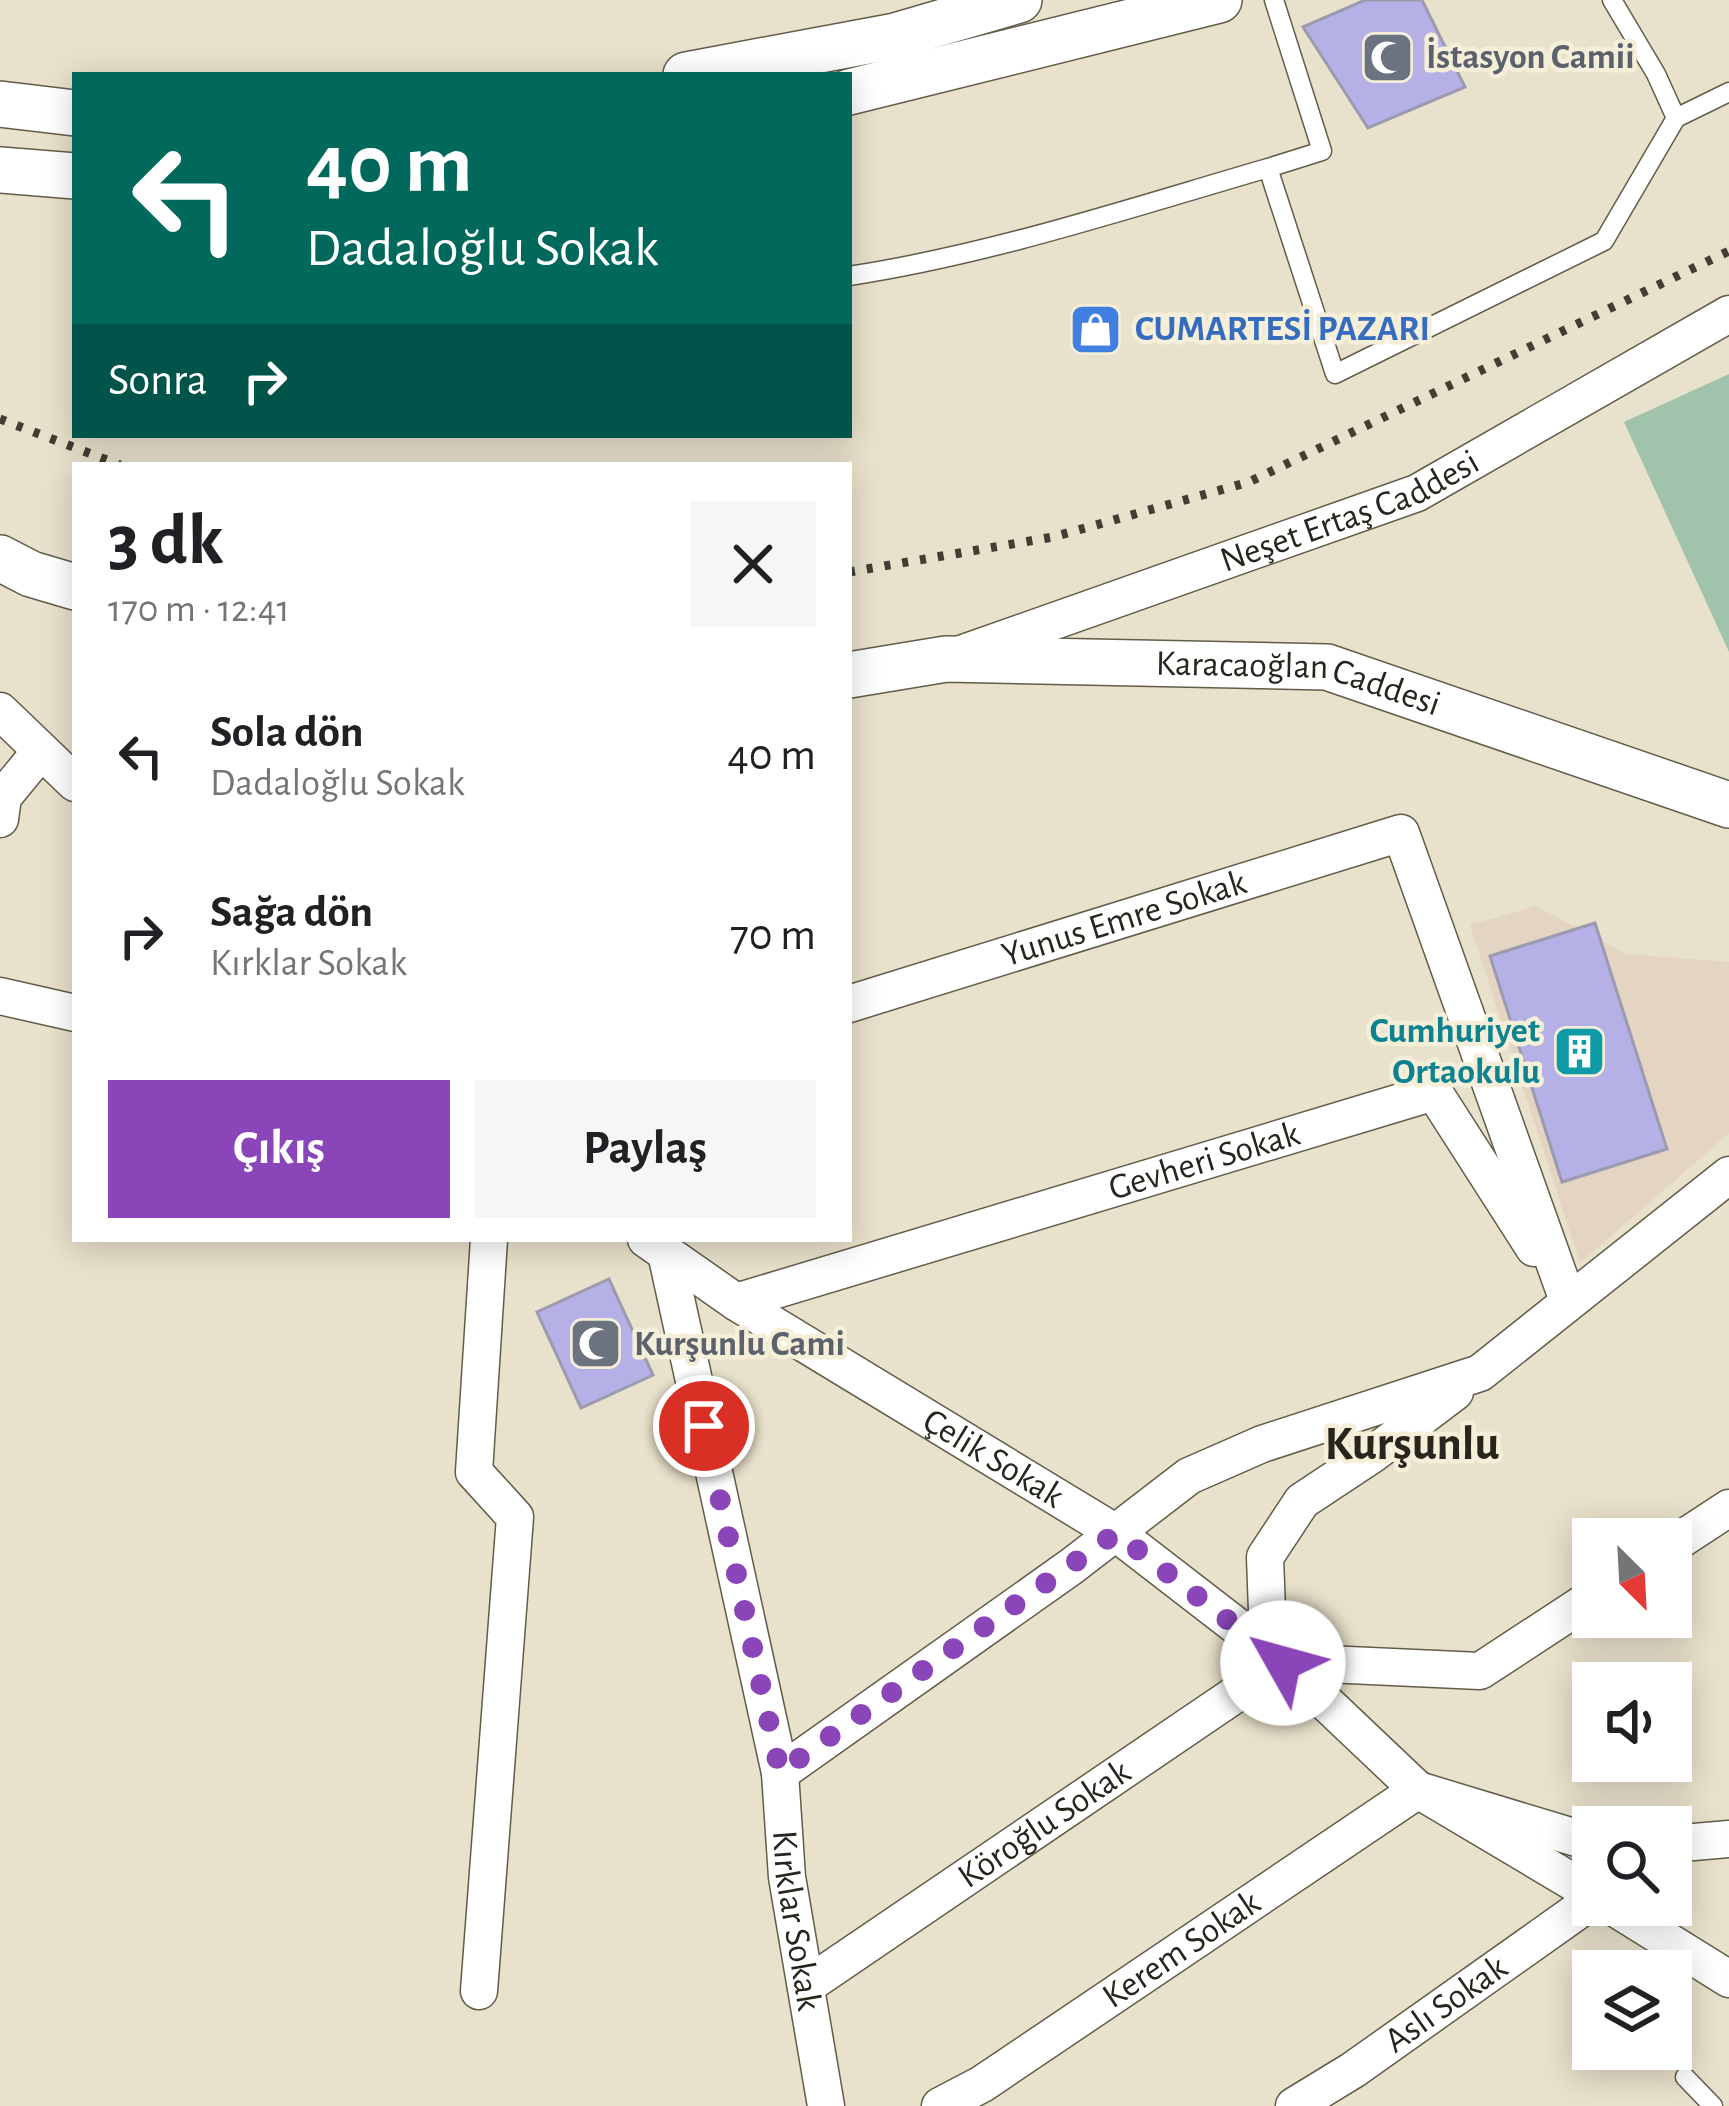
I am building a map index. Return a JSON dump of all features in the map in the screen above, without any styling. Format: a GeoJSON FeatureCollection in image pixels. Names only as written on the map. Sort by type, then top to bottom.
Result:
{"type":"FeatureCollection","features":[{"type":"Feature","properties":{"kind":"street"},"geometry":{"type":"LineString","coordinates":[[702,72],[895,36],[1019,0]]}},
{"type":"Feature","properties":{"kind":"street"},"geometry":{"type":"LineString","coordinates":[[852,91],[1219,0]]}},
{"type":"Feature","properties":{"kind":"street"},"geometry":{"type":"LineString","coordinates":[[0,87],[0,104],[72,113]]}},
{"type":"Feature","properties":{"kind":"street"},"geometry":{"type":"LineString","coordinates":[[0,170],[72,176]]}},
{"type":"Feature","properties":{"kind":"street","name":"Neşet Ertaş Caddesi"},"geometry":{"type":"LineString","coordinates":[[946,659],[1417,493],[1729,314]]}},
{"type":"Feature","properties":{"kind":"street"},"geometry":{"type":"LineString","coordinates":[[0,558],[72,586]]}},
{"type":"Feature","properties":{"kind":"street","name":"Karacaoğlan Caddesi"},"geometry":{"type":"LineString","coordinates":[[852,675],[946,659],[1327,668],[1729,806]]}},
{"type":"Feature","properties":{"kind":"street"},"geometry":{"type":"LineString","coordinates":[[0,710],[72,780]]}},
{"type":"Feature","properties":{"kind":"street"},"geometry":{"type":"LineString","coordinates":[[0,819],[3,797],[40,752]]}},
{"type":"Feature","properties":{"kind":"street","name":"Yunus Emre Sokak"},"geometry":{"type":"LineString","coordinates":[[852,1003],[1401,833],[1568,1301]]}},
{"type":"Feature","properties":{"kind":"street"},"geometry":{"type":"LineString","coordinates":[[0,996],[72,1012]]}},
{"type":"Feature","properties":{"kind":"street","name":"Gevheri Sokak"},"geometry":{"type":"LineString","coordinates":[[736,1302],[1433,1092],[1568,1301]]}},
{"type":"Feature","properties":{"kind":"street"},"geometry":{"type":"LineString","coordinates":[[1572,1611],[1480,1671],[1283,1663],[1268,1611],[1265,1557],[1302,1501],[1480,1373],[1729,1174]]}},
{"type":"Feature","properties":{"kind":"street"},"geometry":{"type":"LineString","coordinates":[[479,1990],[515,1517],[474,1472],[489,1242]]}},
{"type":"Feature","properties":{"kind":"street","name":"Çelik Sokak"},"geometry":{"type":"LineString","coordinates":[[658,1244],[736,1302],[1116,1533],[1283,1663],[1418,1790],[1572,1884]]}},
{"type":"Feature","properties":{"kind":"street","name":"Kırklar Sokak"},"geometry":{"type":"LineString","coordinates":[[658,1244],[780,1772],[787,1877],[826,2106]]}},
{"type":"Feature","properties":{"kind":"street"},"geometry":{"type":"LineString","coordinates":[[780,1772],[1189,1476],[1262,1444],[1480,1373]]}},
{"type":"Feature","properties":{"kind":"street"},"geometry":{"type":"LineString","coordinates":[[1692,1532],[1729,1508]]}},
{"type":"Feature","properties":{"kind":"street","name":"Köroğlu Sokak"},"geometry":{"type":"LineString","coordinates":[[806,1986],[1283,1663]]}},
{"type":"Feature","properties":{"kind":"street"},"geometry":{"type":"LineString","coordinates":[[1418,1790],[1572,1837]]}},
{"type":"Feature","properties":{"kind":"street","name":"Kerem Sokak"},"geometry":{"type":"LineString","coordinates":[[940,2106],[982,2084],[1418,1790]]}},
{"type":"Feature","properties":{"kind":"street"},"geometry":{"type":"LineString","coordinates":[[1692,1842],[1729,1839]]}},
{"type":"Feature","properties":{"kind":"street","name":"Aslı Sokak"},"geometry":{"type":"LineString","coordinates":[[1294,2106],[1353,2070],[1572,1912]]}},
{"type":"Feature","properties":{"kind":"street"},"geometry":{"type":"LineString","coordinates":[[1644,1926],[1729,1979]]}},
{"type":"Feature","properties":{"kind":"lane"},"geometry":{"type":"LineString","coordinates":[[852,275],[1017,241],[1322,151],[1274,0]]}},
{"type":"Feature","properties":{"kind":"lane"},"geometry":{"type":"LineString","coordinates":[[1612,0],[1676,118]]}},
{"type":"Feature","properties":{"kind":"lane"},"geometry":{"type":"LineString","coordinates":[[1268,168],[1335,374],[1604,242],[1676,118],[1729,92]]}},
{"type":"Feature","properties":{"kind":"lane"},"geometry":{"type":"LineString","coordinates":[[1684,2077],[1713,2106]]}},
{"type":"Feature","properties":{"kind":"shaded area"},"geometry":{"type":"Polygon","coordinates":[[[1536,906],[1626,954],[1729,962],[1729,1133],[1580,1263],[1470,925],[1536,906]]]}},
{"type":"Feature","properties":{"kind":"green space"},"geometry":{"type":"Polygon","coordinates":[[[1729,374],[1729,652],[1624,422],[1729,374]]]}},
{"type":"Feature","properties":{"kind":"building","name":"İstasyon Camii"},"geometry":{"type":"Polygon","coordinates":[[[1365,0],[1422,0],[1465,87],[1368,128],[1303,27],[1365,0]]]}},
{"type":"Feature","properties":{"kind":"building","name":"Cumhuriyet Ortaokulu"},"geometry":{"type":"Polygon","coordinates":[[[1595,923],[1667,1149],[1562,1182],[1490,956],[1595,923]]]}},
{"type":"Feature","properties":{"kind":"building","name":"Kurşunlu Cami"},"geometry":{"type":"Polygon","coordinates":[[[609,1279],[653,1375],[581,1408],[537,1312],[609,1279]]]}},
{"type":"Feature","properties":{"kind":"railway"},"geometry":{"type":"LineString","coordinates":[[852,571],[1053,537],[1249,482],[1729,251]]}},
{"type":"Feature","properties":{"kind":"railway"},"geometry":{"type":"LineString","coordinates":[[0,419],[112,462]]}},
{"type":"Feature","properties":{"kind":"place","name":"İstasyon Camii"},"geometry":{"type":"Point","coordinates":[1387,57]}},
{"type":"Feature","properties":{"kind":"place","name":"CUMARTESİ PAZARI"},"geometry":{"type":"Point","coordinates":[1096,329]}},
{"type":"Feature","properties":{"kind":"place","name":"Cumhuriyet Ortaokulu"},"geometry":{"type":"Point","coordinates":[1579,1052]}},
{"type":"Feature","properties":{"kind":"place","name":"Kurşunlu Cami"},"geometry":{"type":"Point","coordinates":[595,1344]}},
{"type":"Feature","properties":{"kind":"district","name":"Kurşunlu"},"geometry":{"type":"Point","coordinates":[1412,1445]}},
{"type":"Feature","properties":{"kind":"route"},"geometry":{"type":"LineString","coordinates":[[704,1426],[780,1772],[1116,1533],[1283,1663]]}}]}
